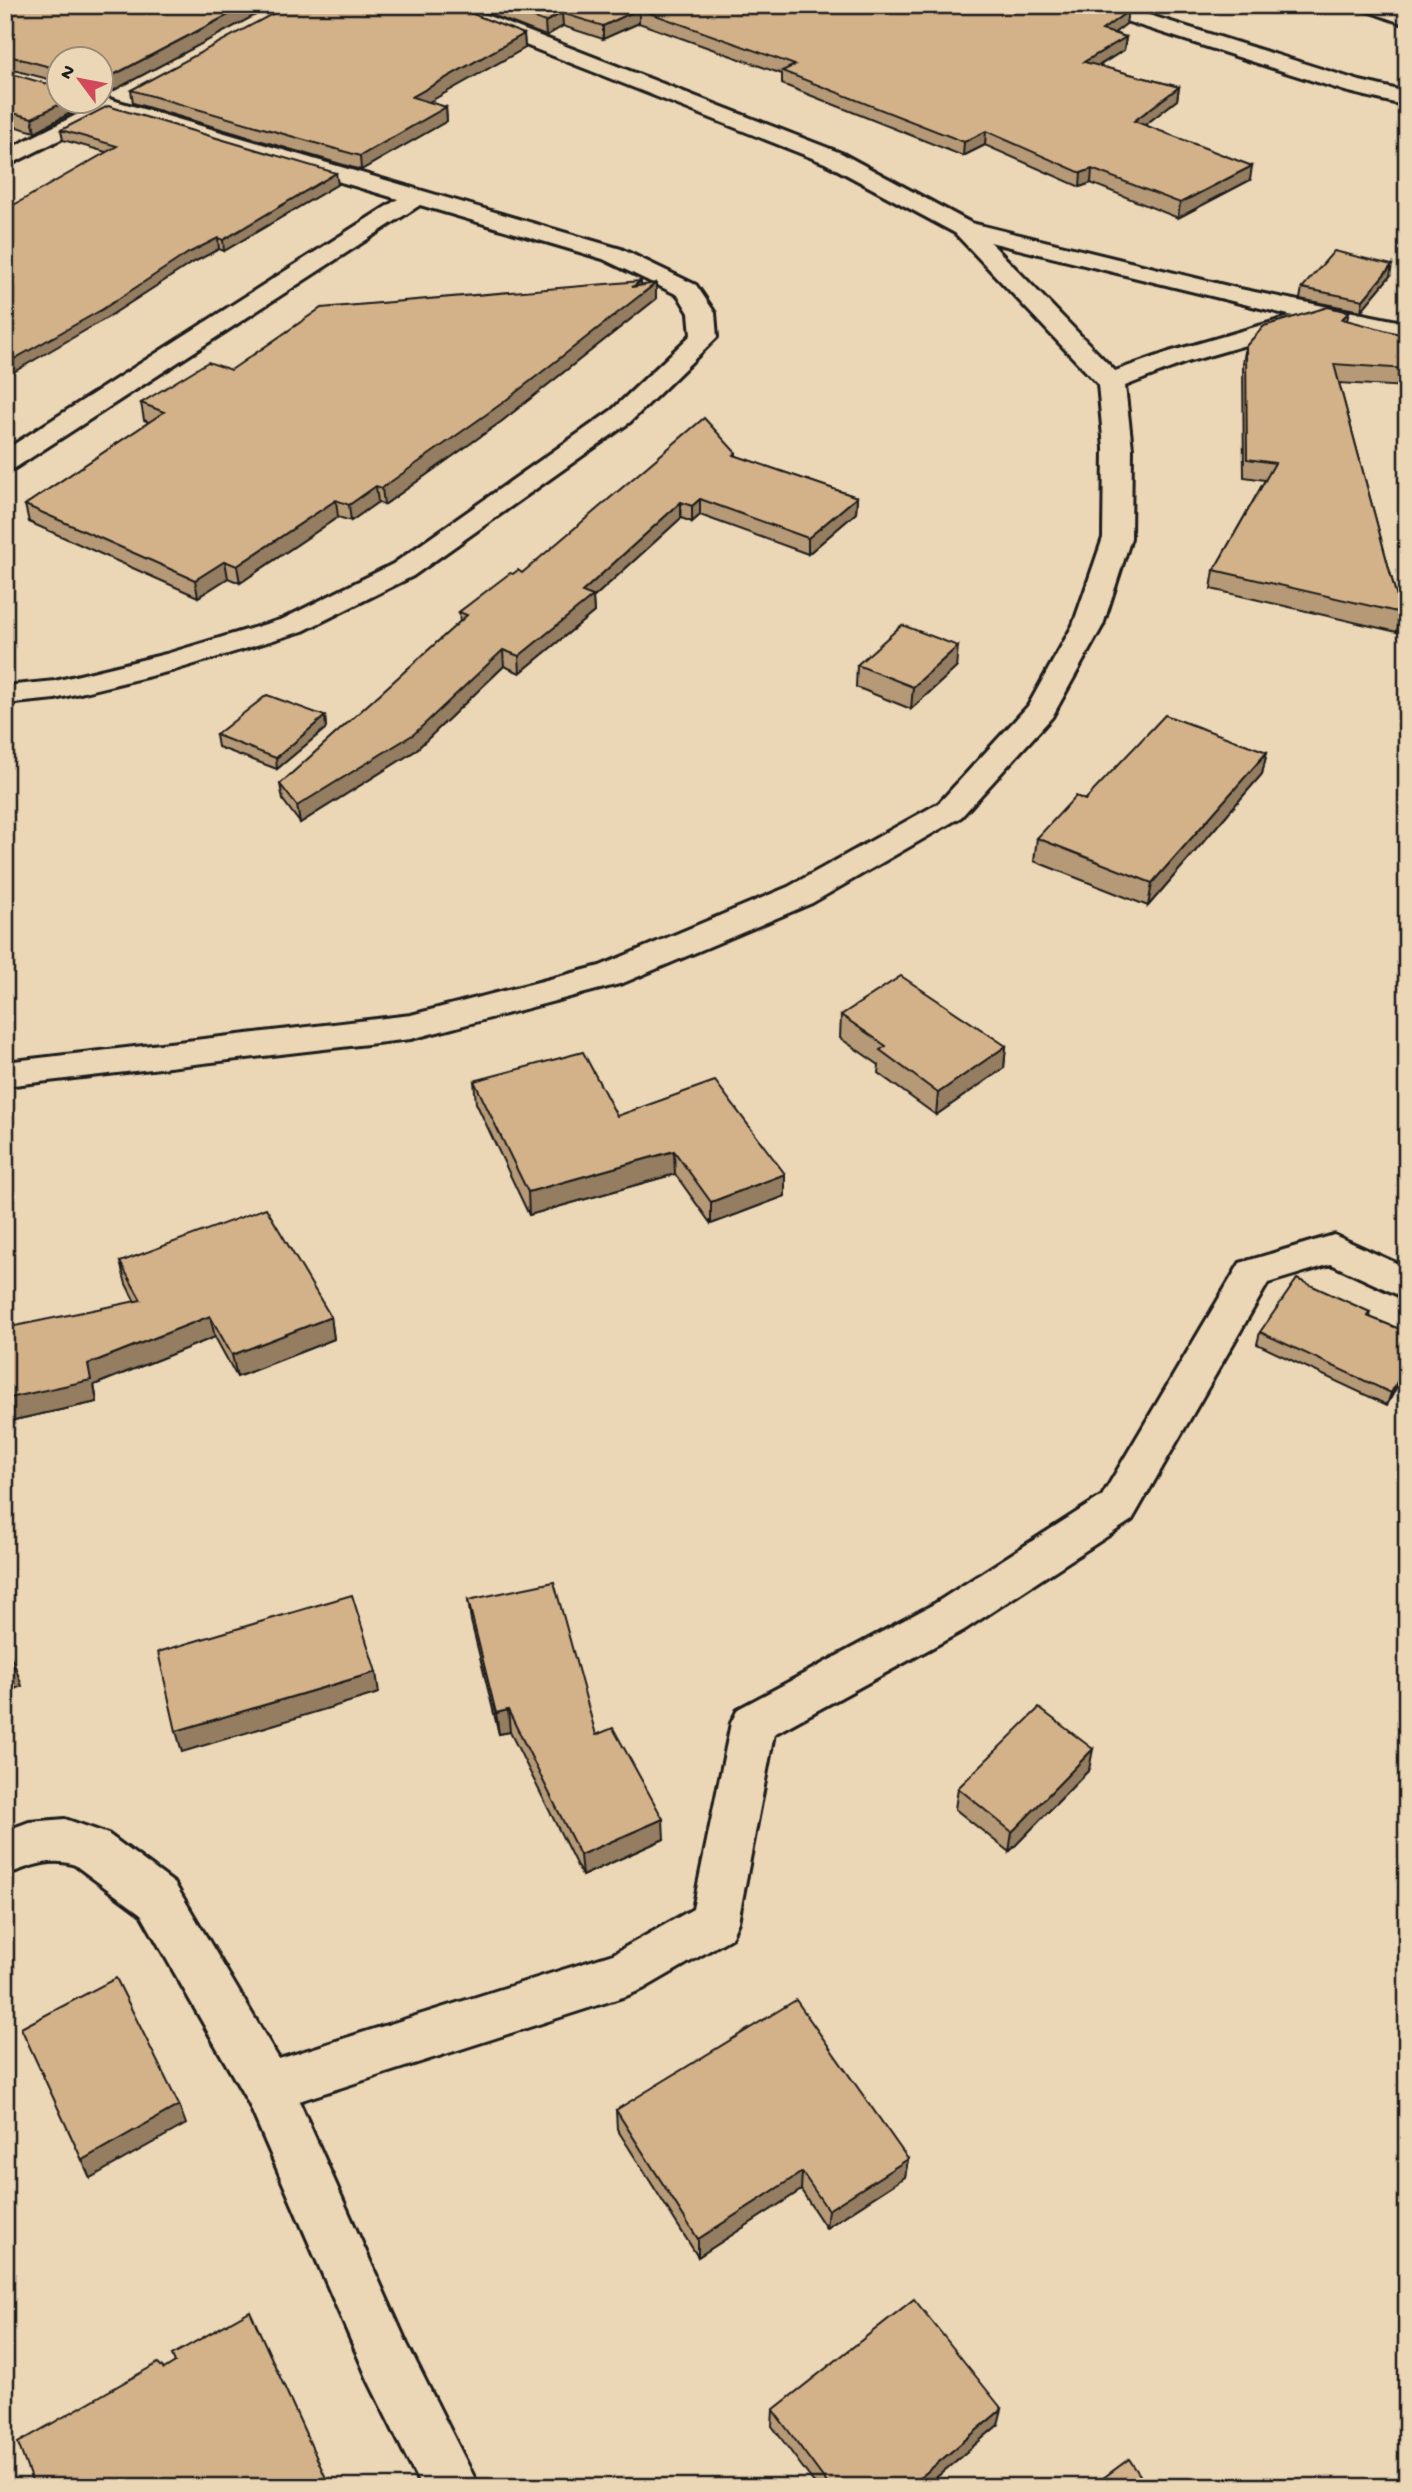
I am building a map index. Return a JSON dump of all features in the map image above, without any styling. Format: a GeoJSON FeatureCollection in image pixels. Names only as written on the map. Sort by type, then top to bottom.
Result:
{"type":"FeatureCollection","features":[{"type":"Feature","properties":{"kind":"street"},"geometry":{"type":"LineString","coordinates":[[441,5],[832,158],[963,229],[1185,285],[1321,316],[1407,331]]}},
{"type":"Feature","properties":{"kind":"street"},"geometry":{"type":"LineString","coordinates":[[1095,5],[1353,86],[1407,99]]}},
{"type":"Feature","properties":{"kind":"street"},"geometry":{"type":"LineString","coordinates":[[1369,5],[1381,7],[1407,19]]}},
{"type":"Feature","properties":{"kind":"street"},"geometry":{"type":"LineString","coordinates":[[116,99],[133,93]]}},
{"type":"Feature","properties":{"kind":"street"},"geometry":{"type":"LineString","coordinates":[[5,695],[55,690],[175,662],[293,625],[403,570],[621,416],[704,337],[702,313],[687,290],[612,254],[116,108]]}},
{"type":"Feature","properties":{"kind":"street"},"geometry":{"type":"LineString","coordinates":[[5,160],[81,116]]}},
{"type":"Feature","properties":{"kind":"street"},"geometry":{"type":"LineString","coordinates":[[5,462],[418,196]]}},
{"type":"Feature","properties":{"kind":"street"},"geometry":{"type":"LineString","coordinates":[[5,1074],[411,1027],[611,975],[800,895],[950,810],[1041,710],[1088,625],[1117,538],[1118,448],[1111,382],[963,229]]}},
{"type":"Feature","properties":{"kind":"street"},"geometry":{"type":"LineString","coordinates":[[1111,382],[1178,356],[1321,316]]}},
{"type":"Feature","properties":{"kind":"street"},"geometry":{"type":"LineString","coordinates":[[267,2087],[626,1973],[714,1922],[754,1723],[949,1617],[1117,1508],[1254,1273],[1334,1249],[1407,1285]]}},
{"type":"Feature","properties":{"kind":"street"},"geometry":{"type":"LineString","coordinates":[[5,1854],[29,1843],[65,1840],[91,1849],[158,1899],[267,2087],[388,2363],[451,2487]]}},
{"type":"Feature","properties":{"kind":"building"},"geometry":{"type":"Polygon","coordinates":[[[5,5],[247,5],[116,74],[116,46],[46,46],[46,66],[5,55],[5,5]]]}},
{"type":"Feature","properties":{"kind":"building"},"geometry":{"type":"Polygon","coordinates":[[[289,5],[450,5],[524,34],[412,97],[446,107],[360,156],[131,90],[289,5]]]}},
{"type":"Feature","properties":{"kind":"building"},"geometry":{"type":"Polygon","coordinates":[[[501,5],[1111,5],[1128,11],[1102,30],[1126,37],[1084,62],[1179,87],[1134,121],[1252,166],[1180,203],[1092,169],[1081,173],[986,131],[964,142],[782,71],[795,65],[639,9],[603,26],[562,13],[545,22],[501,5]]]}},
{"type":"Feature","properties":{"kind":"building"},"geometry":{"type":"Polygon","coordinates":[[[5,72],[46,84],[46,111],[32,118],[5,111],[5,72]]]}},
{"type":"Feature","properties":{"kind":"building"},"geometry":{"type":"Polygon","coordinates":[[[116,108],[336,173],[223,240],[218,238],[188,253],[103,309],[5,364],[5,210],[117,146],[61,130],[88,116],[116,116],[116,108]]]}},
{"type":"Feature","properties":{"kind":"building"},"geometry":{"type":"Polygon","coordinates":[[[1334,251],[1392,265],[1363,300],[1302,288],[1334,251]]]}},
{"type":"Feature","properties":{"kind":"building"},"geometry":{"type":"Polygon","coordinates":[[[641,281],[632,287],[656,283],[501,404],[382,488],[376,486],[349,505],[336,500],[237,566],[225,561],[195,580],[25,505],[164,412],[141,403],[208,362],[231,370],[321,308],[641,281]]]}},
{"type":"Feature","properties":{"kind":"building"},"geometry":{"type":"Polygon","coordinates":[[[1328,307],[1349,312],[1342,319],[1407,336],[1407,369],[1334,364],[1401,613],[1214,570],[1275,463],[1247,459],[1246,346],[1264,326],[1328,307]]]}},
{"type":"Feature","properties":{"kind":"building"},"geometry":{"type":"Polygon","coordinates":[[[704,418],[736,453],[734,455],[857,497],[808,538],[700,499],[692,506],[681,502],[582,592],[593,596],[519,656],[503,650],[414,734],[297,806],[280,784],[467,615],[459,612],[510,573],[518,570],[522,573],[704,418]]]}},
{"type":"Feature","properties":{"kind":"building"},"geometry":{"type":"Polygon","coordinates":[[[902,625],[958,646],[913,687],[857,665],[902,625]]]}},
{"type":"Feature","properties":{"kind":"building"},"geometry":{"type":"Polygon","coordinates":[[[267,695],[325,716],[276,758],[216,735],[267,695]]]}},
{"type":"Feature","properties":{"kind":"building"},"geometry":{"type":"Polygon","coordinates":[[[1165,715],[1267,752],[1152,883],[1037,838],[1076,796],[1085,800],[1165,715]]]}},
{"type":"Feature","properties":{"kind":"building"},"geometry":{"type":"Polygon","coordinates":[[[901,976],[1006,1046],[938,1093],[880,1050],[886,1046],[841,1015],[901,976]]]}},
{"type":"Feature","properties":{"kind":"building"},"geometry":{"type":"Polygon","coordinates":[[[583,1052],[617,1116],[715,1081],[785,1174],[711,1202],[674,1151],[528,1192],[474,1081],[583,1052]]]}},
{"type":"Feature","properties":{"kind":"building"},"geometry":{"type":"Polygon","coordinates":[[[266,1208],[331,1317],[232,1355],[210,1316],[88,1364],[91,1380],[5,1399],[5,1328],[141,1300],[120,1262],[266,1208]]]}},
{"type":"Feature","properties":{"kind":"building"},"geometry":{"type":"Polygon","coordinates":[[[1297,1279],[1370,1312],[1367,1316],[1407,1332],[1407,1363],[1391,1393],[1260,1332],[1297,1279]]]}},
{"type":"Feature","properties":{"kind":"building"},"geometry":{"type":"Polygon","coordinates":[[[554,1582],[596,1735],[613,1728],[663,1819],[580,1855],[508,1710],[496,1713],[468,1600],[554,1582]]]}},
{"type":"Feature","properties":{"kind":"building"},"geometry":{"type":"Polygon","coordinates":[[[352,1595],[376,1672],[176,1731],[158,1652],[352,1595]]]}},
{"type":"Feature","properties":{"kind":"building"},"geometry":{"type":"Polygon","coordinates":[[[5,1643],[15,1666],[5,1670],[5,1643]]]}},
{"type":"Feature","properties":{"kind":"building"},"geometry":{"type":"Polygon","coordinates":[[[1039,1708],[1093,1749],[1012,1832],[958,1788],[1039,1708]]]}},
{"type":"Feature","properties":{"kind":"building"},"geometry":{"type":"Polygon","coordinates":[[[116,1978],[179,2105],[82,2160],[21,2028],[116,1978]]]}},
{"type":"Feature","properties":{"kind":"building"},"geometry":{"type":"Polygon","coordinates":[[[796,2000],[908,2159],[828,2210],[802,2172],[698,2239],[616,2110],[796,2000]]]}},
{"type":"Feature","properties":{"kind":"building"},"geometry":{"type":"Polygon","coordinates":[[[914,2299],[1002,2409],[909,2487],[830,2487],[773,2410],[914,2299]]]}},
{"type":"Feature","properties":{"kind":"building"},"geometry":{"type":"Polygon","coordinates":[[[250,2311],[330,2487],[34,2487],[18,2443],[158,2363],[164,2369],[175,2362],[172,2355],[250,2311]]]}},
{"type":"Feature","properties":{"kind":"building"},"geometry":{"type":"Polygon","coordinates":[[[1129,2459],[1148,2487],[1091,2487],[1129,2459]]]}}]}
